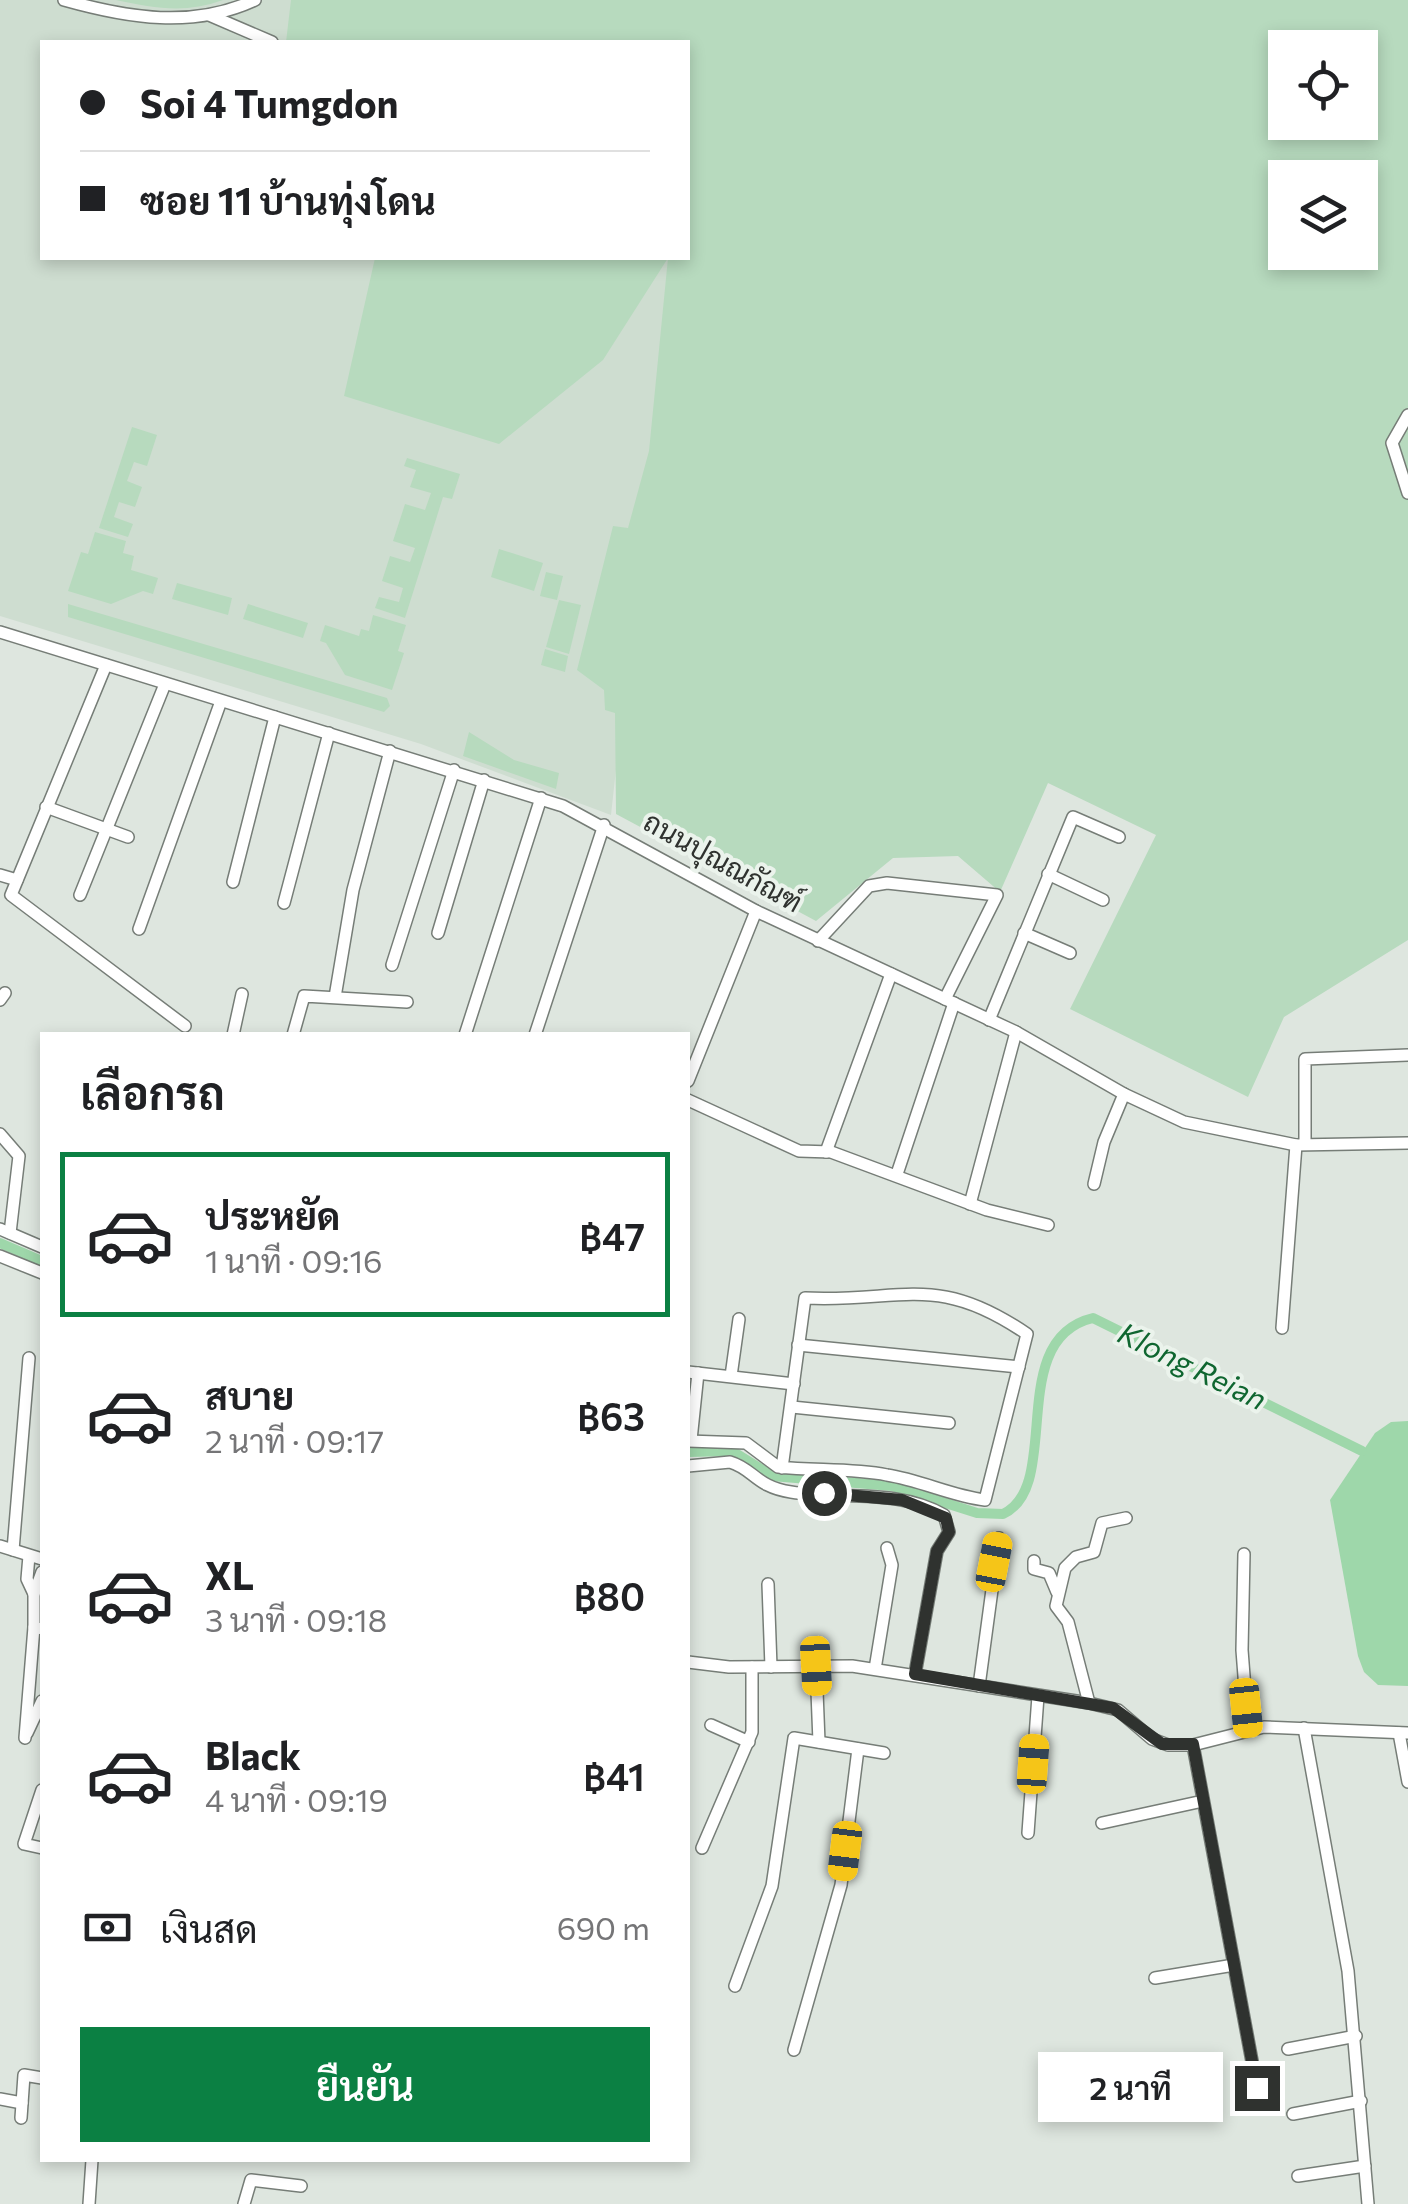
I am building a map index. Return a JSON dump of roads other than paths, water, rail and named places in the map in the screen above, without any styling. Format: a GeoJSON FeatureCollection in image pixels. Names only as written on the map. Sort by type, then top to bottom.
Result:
{"type":"FeatureCollection","features":[{"type":"Feature","properties":{"kind":"street"},"geometry":{"type":"LineString","coordinates":[[64,0],[158,19],[209,15],[255,0]]}},
{"type":"Feature","properties":{"kind":"street"},"geometry":{"type":"LineString","coordinates":[[209,15],[267,40]]}},
{"type":"Feature","properties":{"kind":"street"},"geometry":{"type":"LineString","coordinates":[[1408,415],[1392,444],[1408,493]]}},
{"type":"Feature","properties":{"kind":"street","name":"ถนนปุณณกัณฑ์"},"geometry":{"type":"LineString","coordinates":[[0,632],[540,798],[604,825],[818,941],[1016,1032],[1124,1094],[1203,1128],[1300,1144],[1408,1143]]}},
{"type":"Feature","properties":{"kind":"street"},"geometry":{"type":"LineString","coordinates":[[106,665],[11,894],[185,1026]]}},
{"type":"Feature","properties":{"kind":"street"},"geometry":{"type":"LineString","coordinates":[[80,895],[165,684]]}},
{"type":"Feature","properties":{"kind":"street"},"geometry":{"type":"LineString","coordinates":[[139,928],[221,702]]}},
{"type":"Feature","properties":{"kind":"street"},"geometry":{"type":"LineString","coordinates":[[233,882],[274,717]]}},
{"type":"Feature","properties":{"kind":"street"},"geometry":{"type":"LineString","coordinates":[[284,903],[330,733]]}},
{"type":"Feature","properties":{"kind":"street"},"geometry":{"type":"LineString","coordinates":[[334,997],[353,890],[390,751]]}},
{"type":"Feature","properties":{"kind":"street"},"geometry":{"type":"LineString","coordinates":[[392,964],[454,770]]}},
{"type":"Feature","properties":{"kind":"street"},"geometry":{"type":"LineString","coordinates":[[438,932],[484,780]]}},
{"type":"Feature","properties":{"kind":"street"},"geometry":{"type":"LineString","coordinates":[[466,1032],[540,798]]}},
{"type":"Feature","properties":{"kind":"street"},"geometry":{"type":"LineString","coordinates":[[46,807],[128,837]]}},
{"type":"Feature","properties":{"kind":"street"},"geometry":{"type":"LineString","coordinates":[[989,1020],[1073,817],[1119,837]]}},
{"type":"Feature","properties":{"kind":"street"},"geometry":{"type":"LineString","coordinates":[[535,1032],[604,825]]}},
{"type":"Feature","properties":{"kind":"street"},"geometry":{"type":"LineString","coordinates":[[1048,874],[1103,900]]}},
{"type":"Feature","properties":{"kind":"street"},"geometry":{"type":"LineString","coordinates":[[0,875],[17,880]]}},
{"type":"Feature","properties":{"kind":"street"},"geometry":{"type":"LineString","coordinates":[[818,941],[868,886],[887,883],[996,895],[950,1001],[898,1174]]}},
{"type":"Feature","properties":{"kind":"street"},"geometry":{"type":"LineString","coordinates":[[690,1076],[756,910]]}},
{"type":"Feature","properties":{"kind":"street"},"geometry":{"type":"LineString","coordinates":[[1024,933],[1070,953]]}},
{"type":"Feature","properties":{"kind":"street"},"geometry":{"type":"LineString","coordinates":[[826,1152],[891,974]]}},
{"type":"Feature","properties":{"kind":"street"},"geometry":{"type":"LineString","coordinates":[[234,1032],[242,994]]}},
{"type":"Feature","properties":{"kind":"street"},"geometry":{"type":"LineString","coordinates":[[294,1032],[304,996],[407,1002]]}},
{"type":"Feature","properties":{"kind":"street"},"geometry":{"type":"LineString","coordinates":[[970,1204],[1016,1032]]}},
{"type":"Feature","properties":{"kind":"street"},"geometry":{"type":"LineString","coordinates":[[1282,1328],[1306,1059],[1408,1054]]}},
{"type":"Feature","properties":{"kind":"street"},"geometry":{"type":"LineString","coordinates":[[1094,1184],[1104,1142],[1124,1094]]}},
{"type":"Feature","properties":{"kind":"street"},"geometry":{"type":"LineString","coordinates":[[690,1101],[799,1151],[826,1152],[898,1174],[970,1204],[1048,1225]]}},
{"type":"Feature","properties":{"kind":"street"},"geometry":{"type":"LineString","coordinates":[[0,1134],[19,1156],[5,1231],[40,1247]]}},
{"type":"Feature","properties":{"kind":"street"},"geometry":{"type":"LineString","coordinates":[[0,1256],[40,1272]]}},
{"type":"Feature","properties":{"kind":"street"},"geometry":{"type":"LineString","coordinates":[[690,1440],[746,1443],[782,1468],[884,1474],[985,1500],[1026,1334],[972,1303],[913,1291],[837,1300],[805,1298],[782,1468]]}},
{"type":"Feature","properties":{"kind":"street"},"geometry":{"type":"LineString","coordinates":[[731,1376],[739,1319]]}},
{"type":"Feature","properties":{"kind":"street"},"geometry":{"type":"LineString","coordinates":[[798,1345],[1019,1366]]}},
{"type":"Feature","properties":{"kind":"street"},"geometry":{"type":"LineString","coordinates":[[29,1358],[6,1548],[36,1557],[28,1579],[38,1628],[25,1738],[40,1705]]}},
{"type":"Feature","properties":{"kind":"street"},"geometry":{"type":"LineString","coordinates":[[690,1423],[693,1373],[794,1384]]}},
{"type":"Feature","properties":{"kind":"street"},"geometry":{"type":"LineString","coordinates":[[792,1407],[949,1423]]}},
{"type":"Feature","properties":{"kind":"street"},"geometry":{"type":"LineString","coordinates":[[690,1466],[734,1463],[759,1484],[790,1492],[859,1494],[914,1503],[944,1515],[949,1532],[937,1551],[915,1674]]}},
{"type":"Feature","properties":{"kind":"street"},"geometry":{"type":"LineString","coordinates":[[1089,1703],[1070,1629],[1056,1606],[1058,1596],[1063,1572],[1070,1563],[1092,1553],[1104,1521],[1126,1518]]}},
{"type":"Feature","properties":{"kind":"street"},"geometry":{"type":"LineString","coordinates":[[979,1686],[999,1538]]}},
{"type":"Feature","properties":{"kind":"street"},"geometry":{"type":"LineString","coordinates":[[875,1669],[892,1564],[888,1548]]}},
{"type":"Feature","properties":{"kind":"street"},"geometry":{"type":"LineString","coordinates":[[1244,1554],[1242,1650],[1248,1728]]}},
{"type":"Feature","properties":{"kind":"street"},"geometry":{"type":"LineString","coordinates":[[1034,1560],[1034,1569],[1052,1577],[1058,1596]]}},
{"type":"Feature","properties":{"kind":"street"},"geometry":{"type":"LineString","coordinates":[[34,1594],[40,1578]]}},
{"type":"Feature","properties":{"kind":"street"},"geometry":{"type":"LineString","coordinates":[[768,1584],[771,1667]]}},
{"type":"Feature","properties":{"kind":"street"},"geometry":{"type":"LineString","coordinates":[[690,1662],[875,1669],[1089,1703],[1122,1713],[1162,1744],[1193,1744],[1248,1728],[1403,1733],[1408,1782]]}},
{"type":"Feature","properties":{"kind":"street"},"geometry":{"type":"LineString","coordinates":[[816,1666],[819,1742]]}},
{"type":"Feature","properties":{"kind":"street"},"geometry":{"type":"LineString","coordinates":[[702,1848],[749,1742],[752,1667]]}},
{"type":"Feature","properties":{"kind":"street"},"geometry":{"type":"LineString","coordinates":[[1028,1832],[1038,1696]]}},
{"type":"Feature","properties":{"kind":"street"},"geometry":{"type":"LineString","coordinates":[[711,1725],[749,1742]]}},
{"type":"Feature","properties":{"kind":"street"},"geometry":{"type":"LineString","coordinates":[[1304,1728],[1356,2036],[1368,2204]]}},
{"type":"Feature","properties":{"kind":"street"},"geometry":{"type":"LineString","coordinates":[[734,1986],[772,1886],[794,1738],[884,1753]]}},
{"type":"Feature","properties":{"kind":"street"},"geometry":{"type":"LineString","coordinates":[[1193,1744],[1257,2088]]}},
{"type":"Feature","properties":{"kind":"street"},"geometry":{"type":"LineString","coordinates":[[794,2050],[841,1885],[858,1749]]}},
{"type":"Feature","properties":{"kind":"street"},"geometry":{"type":"LineString","coordinates":[[40,1796],[24,1844],[40,1848]]}},
{"type":"Feature","properties":{"kind":"street"},"geometry":{"type":"LineString","coordinates":[[1102,1823],[1203,1800]]}},
{"type":"Feature","properties":{"kind":"street"},"geometry":{"type":"LineString","coordinates":[[1155,1978],[1234,1965]]}},
{"type":"Feature","properties":{"kind":"street"},"geometry":{"type":"LineString","coordinates":[[1288,2048],[1356,2036]]}},
{"type":"Feature","properties":{"kind":"street"},"geometry":{"type":"LineString","coordinates":[[21,2118],[24,2075],[40,2078]]}},
{"type":"Feature","properties":{"kind":"street"},"geometry":{"type":"LineString","coordinates":[[0,2099],[22,2103]]}},
{"type":"Feature","properties":{"kind":"street"},"geometry":{"type":"LineString","coordinates":[[1293,2114],[1361,2101]]}},
{"type":"Feature","properties":{"kind":"street"},"geometry":{"type":"LineString","coordinates":[[89,2204],[92,2162]]}},
{"type":"Feature","properties":{"kind":"street"},"geometry":{"type":"LineString","coordinates":[[1298,2176],[1365,2166]]}},
{"type":"Feature","properties":{"kind":"street"},"geometry":{"type":"LineString","coordinates":[[244,2204],[251,2180],[301,2186]]}},
{"type":"Feature","properties":{"kind":"waterway","name":"Klong Reian"},"geometry":{"type":"LineString","coordinates":[[0,1243],[40,1260]]}},
{"type":"Feature","properties":{"kind":"waterway","name":"Klong Reian"},"geometry":{"type":"LineString","coordinates":[[690,1452],[732,1451],[772,1476],[892,1486],[977,1513],[1003,1514],[1021,1498],[1030,1475],[1041,1382],[1050,1354],[1066,1331],[1093,1318],[1362,1451]]}}]}
